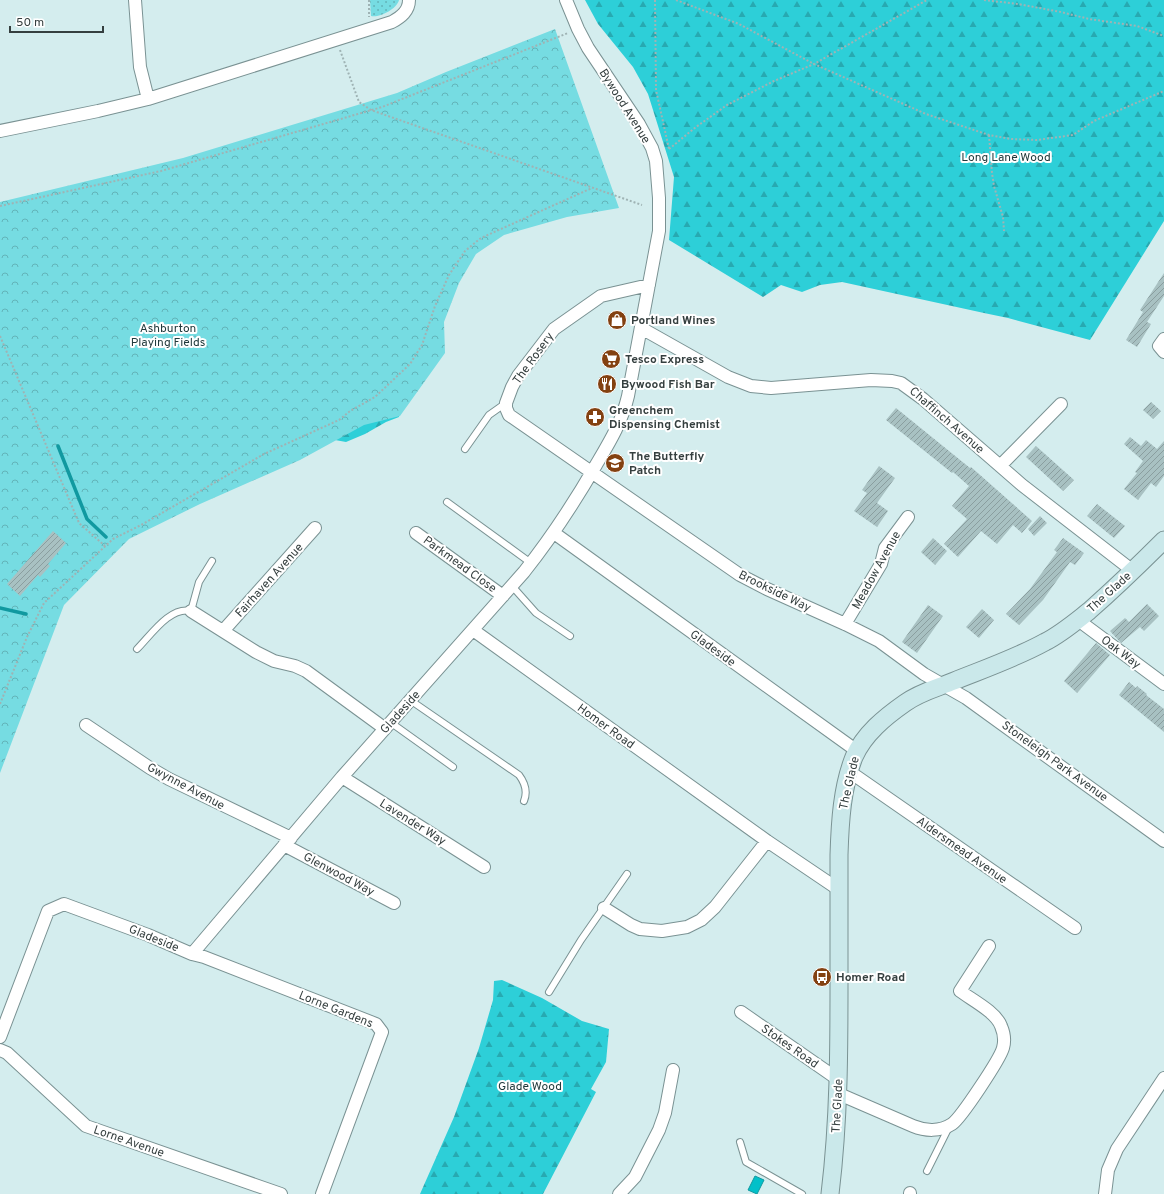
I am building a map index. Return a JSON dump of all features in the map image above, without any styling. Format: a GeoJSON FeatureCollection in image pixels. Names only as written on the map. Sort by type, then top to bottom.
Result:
{"type":"FeatureCollection","features":[{"type":"Feature","properties":{"kind":"street"},"geometry":{"type":"LineString","coordinates":[[135,0],[140,67],[148,99]]}},
{"type":"Feature","properties":{"kind":"street"},"geometry":{"type":"LineString","coordinates":[[0,131],[148,99],[337,40],[392,22],[403,16],[409,6],[409,0]]}},
{"type":"Feature","properties":{"kind":"street","name":"Bywood Avenue"},"geometry":{"type":"LineString","coordinates":[[554,533],[616,431],[626,408],[659,231],[659,198],[656,161],[652,148],[639,124],[600,67],[578,29],[566,0]]}},
{"type":"Feature","properties":{"kind":"street","name":"The Rosery"},"geometry":{"type":"LineString","coordinates":[[506,403],[518,376],[554,329],[600,296],[648,285]]}},
{"type":"Feature","properties":{"kind":"street","name":"Chaffinch Avenue"},"geometry":{"type":"LineString","coordinates":[[641,328],[728,377],[751,386],[771,388],[871,380],[901,383],[915,392],[1044,503],[1132,571]]}},
{"type":"Feature","properties":{"kind":"street"},"geometry":{"type":"LineString","coordinates":[[1164,339],[1159,346],[1164,352]]}},
{"type":"Feature","properties":{"kind":"street"},"geometry":{"type":"LineString","coordinates":[[506,403],[506,408],[509,414],[592,472]]}},
{"type":"Feature","properties":{"kind":"street"},"geometry":{"type":"LineString","coordinates":[[1000,466],[1061,404]]}},
{"type":"Feature","properties":{"kind":"street","name":"Brookside Way"},"geometry":{"type":"LineString","coordinates":[[592,472],[740,575],[878,641],[924,674],[943,685]]}},
{"type":"Feature","properties":{"kind":"street","name":"Meadow Avenue"},"geometry":{"type":"LineString","coordinates":[[845,624],[881,564],[885,548],[908,517]]}},
{"type":"Feature","properties":{"kind":"street","name":"Fairhaven Avenue"},"geometry":{"type":"LineString","coordinates":[[223,631],[315,528]]}},
{"type":"Feature","properties":{"kind":"street","name":"Parkmead Close"},"geometry":{"type":"LineString","coordinates":[[416,533],[503,596]]}},
{"type":"Feature","properties":{"kind":"street","name":"Gladeside"},"geometry":{"type":"LineString","coordinates":[[0,1037],[48,911],[64,904],[148,935],[192,954],[387,725],[512,586],[554,533],[857,751]]}},
{"type":"Feature","properties":{"kind":"street","name":"The Glade"},"geometry":{"type":"LineString","coordinates":[[830,1194],[835,1149],[839,1087],[838,889],[842,817],[850,772],[857,751],[871,731],[896,709],[922,692],[1036,647],[1056,636],[1078,620],[1164,540]]}},
{"type":"Feature","properties":{"kind":"street"},"geometry":{"type":"LineString","coordinates":[[191,611],[256,652],[274,661],[295,666],[306,671],[387,725]]}},
{"type":"Feature","properties":{"kind":"street","name":"Oak Way"},"geometry":{"type":"LineString","coordinates":[[1078,620],[1164,684]]}},
{"type":"Feature","properties":{"kind":"street","name":"Homer Road"},"geometry":{"type":"LineString","coordinates":[[473,630],[766,841],[838,889]]}},
{"type":"Feature","properties":{"kind":"street","name":"Stoneleigh Park Avenue"},"geometry":{"type":"LineString","coordinates":[[943,685],[966,698],[1164,841]]}},
{"type":"Feature","properties":{"kind":"street","name":"Gwynne Avenue"},"geometry":{"type":"LineString","coordinates":[[86,725],[170,780],[287,841]]}},
{"type":"Feature","properties":{"kind":"street","name":"Aldersmead Avenue"},"geometry":{"type":"LineString","coordinates":[[850,772],[1075,928]]}},
{"type":"Feature","properties":{"kind":"street","name":"Lavender Way"},"geometry":{"type":"LineString","coordinates":[[342,777],[484,866]]}},
{"type":"Feature","properties":{"kind":"street","name":"Glenwood Way"},"geometry":{"type":"LineString","coordinates":[[287,841],[394,903]]}},
{"type":"Feature","properties":{"kind":"street"},"geometry":{"type":"LineString","coordinates":[[604,908],[640,929],[670,930],[687,927],[701,920],[715,907],[766,841]]}},
{"type":"Feature","properties":{"kind":"street"},"geometry":{"type":"LineString","coordinates":[[950,1125],[959,1117],[998,1060],[1004,1044],[1003,1032],[999,1021],[960,991],[988,946]]}},
{"type":"Feature","properties":{"kind":"street","name":"Lorne Gardens"},"geometry":{"type":"LineString","coordinates":[[192,954],[204,956],[376,1024],[382,1032],[322,1194]]}},
{"type":"Feature","properties":{"kind":"street","name":"Stokes Road"},"geometry":{"type":"LineString","coordinates":[[742,1012],[839,1087],[919,1128],[934,1130],[950,1125]]}},
{"type":"Feature","properties":{"kind":"street","name":"Lorne Avenue"},"geometry":{"type":"LineString","coordinates":[[0,1050],[7,1053],[86,1126],[281,1194]]}},
{"type":"Feature","properties":{"kind":"street"},"geometry":{"type":"LineString","coordinates":[[619,1194],[635,1177],[659,1130],[665,1113],[673,1070]]}},
{"type":"Feature","properties":{"kind":"street"},"geometry":{"type":"LineString","coordinates":[[1105,1194],[1108,1170],[1117,1149],[1164,1078]]}},
{"type":"Feature","properties":{"kind":"lane"},"geometry":{"type":"LineString","coordinates":[[465,449],[488,415],[506,403]]}},
{"type":"Feature","properties":{"kind":"lane"},"geometry":{"type":"LineString","coordinates":[[447,502],[531,563]]}},
{"type":"Feature","properties":{"kind":"lane"},"geometry":{"type":"LineString","coordinates":[[137,648],[173,613],[185,610],[191,611],[199,582],[212,561]]}},
{"type":"Feature","properties":{"kind":"lane"},"geometry":{"type":"LineString","coordinates":[[512,586],[536,613],[570,636]]}},
{"type":"Feature","properties":{"kind":"lane"},"geometry":{"type":"LineString","coordinates":[[410,700],[518,775],[524,782],[526,797],[524,801]]}},
{"type":"Feature","properties":{"kind":"lane"},"geometry":{"type":"LineString","coordinates":[[387,725],[453,767]]}},
{"type":"Feature","properties":{"kind":"lane"},"geometry":{"type":"LineString","coordinates":[[549,992],[581,940],[627,874]]}},
{"type":"Feature","properties":{"kind":"lane"},"geometry":{"type":"LineString","coordinates":[[927,1171],[950,1125]]}},
{"type":"Feature","properties":{"kind":"lane"},"geometry":{"type":"LineString","coordinates":[[740,1142],[746,1162],[802,1194]]}},
{"type":"Feature","properties":{"kind":"path"},"geometry":{"type":"LineString","coordinates":[[368,0],[369,29]]}},
{"type":"Feature","properties":{"kind":"path"},"geometry":{"type":"LineString","coordinates":[[655,0],[656,90],[669,149]]}},
{"type":"Feature","properties":{"kind":"path"},"geometry":{"type":"LineString","coordinates":[[676,0],[739,24],[814,64],[926,114],[989,135],[1011,139],[1037,140],[1073,135],[1094,122],[1164,91]]}},
{"type":"Feature","properties":{"kind":"path"},"geometry":{"type":"LineString","coordinates":[[656,161],[696,127],[727,105],[774,81],[814,64],[927,0]]}},
{"type":"Feature","properties":{"kind":"path"},"geometry":{"type":"LineString","coordinates":[[984,0],[1018,4],[1089,19],[1137,26],[1164,36]]}},
{"type":"Feature","properties":{"kind":"path"},"geometry":{"type":"LineString","coordinates":[[0,206],[161,171],[371,110],[390,104],[578,29]]}},
{"type":"Feature","properties":{"kind":"path"},"geometry":{"type":"LineString","coordinates":[[337,40],[359,102],[371,110],[642,205]]}},
{"type":"Feature","properties":{"kind":"path"},"geometry":{"type":"LineString","coordinates":[[989,135],[991,170],[1003,217],[1004,232]]}},
{"type":"Feature","properties":{"kind":"path"},"geometry":{"type":"LineString","coordinates":[[0,704],[26,637],[44,603],[113,539],[143,524],[264,454],[339,420],[350,411],[375,397],[410,364],[422,345],[435,306],[449,275],[465,251],[488,235],[592,188]]}},
{"type":"Feature","properties":{"kind":"path"},"geometry":{"type":"LineString","coordinates":[[0,336],[78,523],[105,546]]}},
{"type":"Feature","properties":{"kind":"green space"},"geometry":{"type":"Polygon","coordinates":[[[370,0],[399,0],[395,7],[391,10],[378,16],[371,16],[370,0]]]}},
{"type":"Feature","properties":{"kind":"green space","name":"Long Lane Wood"},"geometry":{"type":"Polygon","coordinates":[[[585,0],[1164,0],[1164,221],[1090,340],[1008,318],[842,282],[820,285],[802,292],[781,285],[763,297],[669,240],[674,177],[648,94],[633,67],[598,24],[585,0]]]}},
{"type":"Feature","properties":{"kind":"green space","name":"Ashburton Playing Fields"},"geometry":{"type":"Polygon","coordinates":[[[555,29],[619,208],[567,217],[504,235],[476,254],[459,283],[444,322],[445,353],[400,416],[364,425],[300,460],[200,504],[129,539],[64,605],[0,773],[0,202],[183,158],[397,93],[555,29]]]}},
{"type":"Feature","properties":{"kind":"green space"},"geometry":{"type":"Polygon","coordinates":[[[400,406],[399,417],[346,442],[324,438],[400,406]]]}},
{"type":"Feature","properties":{"kind":"green space","name":"Glade Wood"},"geometry":{"type":"Polygon","coordinates":[[[502,980],[542,998],[582,1021],[609,1029],[606,1062],[591,1089],[596,1092],[543,1194],[420,1194],[454,1117],[479,1048],[493,1000],[494,981],[502,980]]]}},
{"type":"Feature","properties":{"kind":"shaded area"},"geometry":{"type":"Polygon","coordinates":[[[755,1176],[764,1180],[757,1194],[748,1190],[755,1176]]]}},
{"type":"Feature","properties":{"kind":"building"},"geometry":{"type":"Polygon","coordinates":[[[1164,273],[1164,296],[1147,322],[1151,324],[1137,347],[1126,340],[1143,312],[1140,310],[1164,273]]]}},
{"type":"Feature","properties":{"kind":"building"},"geometry":{"type":"Polygon","coordinates":[[[1151,402],[1161,411],[1153,419],[1143,410],[1151,402]]]}},
{"type":"Feature","properties":{"kind":"building"},"geometry":{"type":"Polygon","coordinates":[[[896,408],[970,468],[971,467],[1032,521],[1022,533],[1013,525],[997,544],[981,531],[958,557],[944,544],[967,519],[952,506],[969,486],[886,420],[896,408]]]}},
{"type":"Feature","properties":{"kind":"building"},"geometry":{"type":"Polygon","coordinates":[[[1130,437],[1141,446],[1146,440],[1157,449],[1164,441],[1164,476],[1156,487],[1151,483],[1138,500],[1124,489],[1137,473],[1135,472],[1143,461],[1124,444],[1130,437]]]}},
{"type":"Feature","properties":{"kind":"building"},"geometry":{"type":"Polygon","coordinates":[[[1036,446],[1074,480],[1063,491],[1026,457],[1036,446]]]}},
{"type":"Feature","properties":{"kind":"building"},"geometry":{"type":"Polygon","coordinates":[[[879,466],[895,478],[877,503],[888,511],[877,527],[854,511],[867,493],[862,490],[879,466]]]}},
{"type":"Feature","properties":{"kind":"building"},"geometry":{"type":"Polygon","coordinates":[[[1097,504],[1125,526],[1114,538],[1087,516],[1097,504]]]}},
{"type":"Feature","properties":{"kind":"building"},"geometry":{"type":"Polygon","coordinates":[[[1040,516],[1047,523],[1034,536],[1028,529],[1040,516]]]}},
{"type":"Feature","properties":{"kind":"building"},"geometry":{"type":"Polygon","coordinates":[[[53,531],[66,543],[48,564],[50,566],[40,577],[38,575],[20,596],[7,584],[53,531]]]}},
{"type":"Feature","properties":{"kind":"building"},"geometry":{"type":"Polygon","coordinates":[[[933,538],[947,551],[935,565],[921,552],[933,538]]]}},
{"type":"Feature","properties":{"kind":"building"},"geometry":{"type":"Polygon","coordinates":[[[1063,538],[1084,553],[1075,565],[1070,562],[1043,600],[1019,625],[1006,614],[1030,589],[1057,552],[1054,550],[1063,538]]]}},
{"type":"Feature","properties":{"kind":"building"},"geometry":{"type":"Polygon","coordinates":[[[1147,604],[1159,616],[1144,631],[1140,627],[1121,643],[1110,631],[1125,618],[1129,622],[1147,604]]]}},
{"type":"Feature","properties":{"kind":"building"},"geometry":{"type":"Polygon","coordinates":[[[928,605],[943,616],[917,653],[902,642],[928,605]]]}},
{"type":"Feature","properties":{"kind":"building"},"geometry":{"type":"Polygon","coordinates":[[[982,609],[994,620],[979,638],[966,627],[982,609]]]}},
{"type":"Feature","properties":{"kind":"building"},"geometry":{"type":"Polygon","coordinates":[[[1096,643],[1110,655],[1077,693],[1064,681],[1096,643]]]}},
{"type":"Feature","properties":{"kind":"building"},"geometry":{"type":"Polygon","coordinates":[[[1129,682],[1136,688],[1137,686],[1164,709],[1164,732],[1119,695],[1129,682]]]}},
{"type":"Feature","properties":{"kind":"waterway"},"geometry":{"type":"LineString","coordinates":[[58,446],[87,519],[106,537]]}},
{"type":"Feature","properties":{"kind":"waterway"},"geometry":{"type":"LineString","coordinates":[[0,608],[26,614]]}},
{"type":"Feature","properties":{"kind":"place","name":"Portland Wines"},"geometry":{"type":"Point","coordinates":[617,320]}},
{"type":"Feature","properties":{"kind":"place","name":"Tesco Express"},"geometry":{"type":"Point","coordinates":[611,359]}},
{"type":"Feature","properties":{"kind":"place","name":"Bywood Fish Bar"},"geometry":{"type":"Point","coordinates":[607,384]}},
{"type":"Feature","properties":{"kind":"place","name":"Greenchem Dispensing Chemist"},"geometry":{"type":"Point","coordinates":[595,417]}},
{"type":"Feature","properties":{"kind":"place","name":"The Butterfly Patch"},"geometry":{"type":"Point","coordinates":[615,463]}},
{"type":"Feature","properties":{"kind":"place","name":"Homer Road"},"geometry":{"type":"Point","coordinates":[822,977]}}]}
